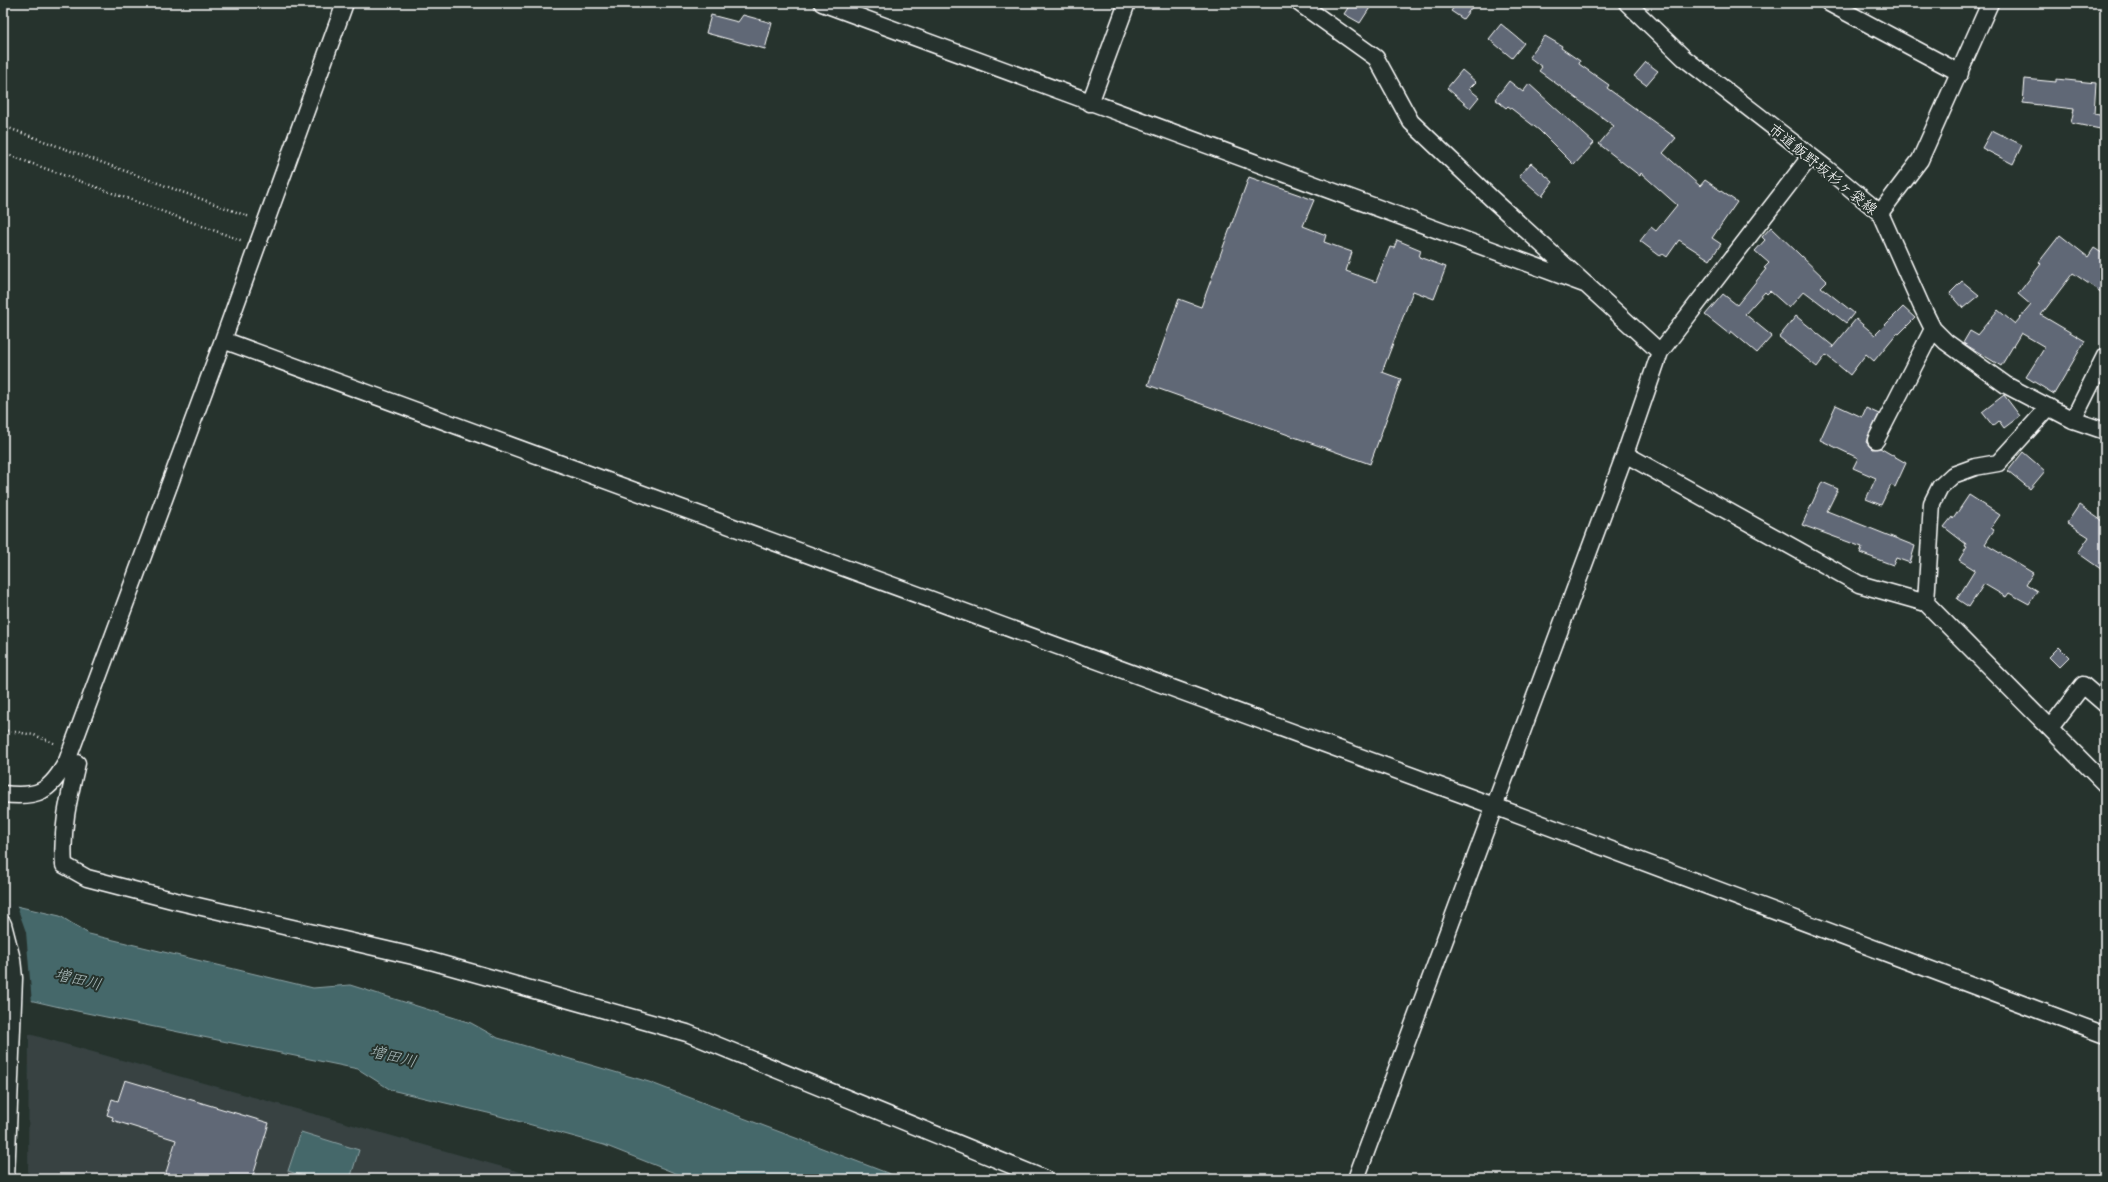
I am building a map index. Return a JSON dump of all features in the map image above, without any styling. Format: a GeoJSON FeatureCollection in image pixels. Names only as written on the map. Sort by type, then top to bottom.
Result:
{"type":"FeatureCollection","features":[{"type":"Feature","properties":{"kind":"street"},"geometry":{"type":"LineString","coordinates":[[3,794],[24,796],[46,789],[58,778],[69,756],[223,340],[345,3]]}},
{"type":"Feature","properties":{"kind":"street"},"geometry":{"type":"LineString","coordinates":[[822,3],[1587,285]]}},
{"type":"Feature","properties":{"kind":"street"},"geometry":{"type":"LineString","coordinates":[[1090,103],[1127,3]]}},
{"type":"Feature","properties":{"kind":"street"},"geometry":{"type":"LineString","coordinates":[[1299,3],[1376,58],[1411,122],[1491,198],[1660,352]]}},
{"type":"Feature","properties":{"kind":"street","name":"市道飯野坂杉ヶ袋線"},"geometry":{"type":"LineString","coordinates":[[1627,3],[1684,58],[1810,156],[1880,213],[1933,329],[1946,342],[2006,385],[2073,420],[2105,431]]}},
{"type":"Feature","properties":{"kind":"street"},"geometry":{"type":"LineString","coordinates":[[1829,3],[1960,73]]}},
{"type":"Feature","properties":{"kind":"street"},"geometry":{"type":"LineString","coordinates":[[1880,213],[1920,160],[1990,3]]}},
{"type":"Feature","properties":{"kind":"street"},"geometry":{"type":"LineString","coordinates":[[1356,1179],[1624,454],[1660,352],[1810,156]]}},
{"type":"Feature","properties":{"kind":"street"},"geometry":{"type":"LineString","coordinates":[[1876,440],[1933,329]]}},
{"type":"Feature","properties":{"kind":"street"},"geometry":{"type":"LineString","coordinates":[[223,340],[1494,806],[2105,1035]]}},
{"type":"Feature","properties":{"kind":"street"},"geometry":{"type":"LineString","coordinates":[[2073,420],[2105,356]]}},
{"type":"Feature","properties":{"kind":"street"},"geometry":{"type":"LineString","coordinates":[[1926,603],[1932,503],[1940,487],[1953,475],[1974,467],[1998,463],[2049,407]]}},
{"type":"Feature","properties":{"kind":"street"},"geometry":{"type":"LineString","coordinates":[[1624,454],[1859,584],[1926,603],[2105,784]]}},
{"type":"Feature","properties":{"kind":"street"},"geometry":{"type":"LineString","coordinates":[[2050,728],[2083,685],[2105,704]]}},
{"type":"Feature","properties":{"kind":"street"},"geometry":{"type":"LineString","coordinates":[[69,756],[77,763],[65,814],[63,847],[64,865],[87,878],[176,901],[413,956],[688,1033],[1045,1179]]}},
{"type":"Feature","properties":{"kind":"street"},"geometry":{"type":"LineString","coordinates":[[3,924],[12,958],[14,978],[6,1179]]}},
{"type":"Feature","properties":{"kind":"path"},"geometry":{"type":"LineString","coordinates":[[3,126],[265,222]]}},
{"type":"Feature","properties":{"kind":"path"},"geometry":{"type":"LineString","coordinates":[[3,153],[256,246]]}},
{"type":"Feature","properties":{"kind":"path"},"geometry":{"type":"LineString","coordinates":[[3,730],[34,735],[69,756]]}},
{"type":"Feature","properties":{"kind":"shaded area"},"geometry":{"type":"Polygon","coordinates":[[[29,1034],[545,1179],[28,1179],[29,1034]]]}},
{"type":"Feature","properties":{"kind":"water","name":"増田川"},"geometry":{"type":"Polygon","coordinates":[[[3,903],[60,916],[89,934],[313,988],[350,985],[471,1023],[498,1038],[649,1082],[903,1179],[690,1179],[604,1145],[492,1114],[391,1090],[358,1069],[77,1011],[3,994],[3,903]]]}},
{"type":"Feature","properties":{"kind":"water"},"geometry":{"type":"Polygon","coordinates":[[[301,1132],[359,1150],[350,1179],[312,1179],[288,1171],[301,1132]]]}},
{"type":"Feature","properties":{"kind":"pier"},"geometry":{"type":"Polygon","coordinates":[[[3,901],[16,904],[26,932],[32,1003],[3,996],[3,901]]]}},
{"type":"Feature","properties":{"kind":"building"},"geometry":{"type":"Polygon","coordinates":[[[1351,3],[1373,3],[1360,23],[1344,14],[1351,3]]]}},
{"type":"Feature","properties":{"kind":"building"},"geometry":{"type":"Polygon","coordinates":[[[1457,3],[1475,3],[1463,19],[1451,11],[1457,3]]]}},
{"type":"Feature","properties":{"kind":"building"},"geometry":{"type":"Polygon","coordinates":[[[711,15],[738,22],[743,15],[772,23],[765,49],[706,33],[711,15]]]}},
{"type":"Feature","properties":{"kind":"building"},"geometry":{"type":"Polygon","coordinates":[[[1501,24],[1524,43],[1512,58],[1489,39],[1501,24]]]}},
{"type":"Feature","properties":{"kind":"building"},"geometry":{"type":"Polygon","coordinates":[[[1545,36],[1562,46],[1561,48],[1580,61],[1579,64],[1609,85],[1607,88],[1676,138],[1663,153],[1700,186],[1705,180],[1737,202],[1712,238],[1721,244],[1710,260],[1679,240],[1667,257],[1663,254],[1660,256],[1640,241],[1651,227],[1656,231],[1677,205],[1641,173],[1640,176],[1599,144],[1614,126],[1539,71],[1542,67],[1529,57],[1545,36]]]}},
{"type":"Feature","properties":{"kind":"building"},"geometry":{"type":"Polygon","coordinates":[[[1646,62],[1658,71],[1646,85],[1634,76],[1646,62]]]}},
{"type":"Feature","properties":{"kind":"building"},"geometry":{"type":"Polygon","coordinates":[[[1462,70],[1476,82],[1469,89],[1479,97],[1470,108],[1447,88],[1462,70]]]}},
{"type":"Feature","properties":{"kind":"building"},"geometry":{"type":"Polygon","coordinates":[[[2025,79],[2056,82],[2056,79],[2096,83],[2094,114],[2105,116],[2105,130],[2071,123],[2074,109],[2023,103],[2025,79]]]}},
{"type":"Feature","properties":{"kind":"building"},"geometry":{"type":"Polygon","coordinates":[[[1509,81],[1523,92],[1529,84],[1594,143],[1574,165],[1539,130],[1508,106],[1506,108],[1495,99],[1509,81]]]}},
{"type":"Feature","properties":{"kind":"building"},"geometry":{"type":"Polygon","coordinates":[[[1992,130],[2022,145],[2013,164],[1982,148],[1992,130]]]}},
{"type":"Feature","properties":{"kind":"building"},"geometry":{"type":"Polygon","coordinates":[[[1531,163],[1553,182],[1542,196],[1519,176],[1531,163]]]}},
{"type":"Feature","properties":{"kind":"building"},"geometry":{"type":"Polygon","coordinates":[[[1249,177],[1314,200],[1303,226],[1326,235],[1324,242],[1352,252],[1346,271],[1376,282],[1390,247],[1394,248],[1397,240],[1421,250],[1419,257],[1446,267],[1434,299],[1413,291],[1382,372],[1401,379],[1370,464],[1148,385],[1179,299],[1201,307],[1249,177]]]}},
{"type":"Feature","properties":{"kind":"building"},"geometry":{"type":"Polygon","coordinates":[[[1771,227],[1827,281],[1821,287],[1854,313],[1846,323],[1804,291],[1789,308],[1770,291],[1767,294],[1765,292],[1745,314],[1772,336],[1757,353],[1731,331],[1729,334],[1705,315],[1723,294],[1737,305],[1766,269],[1764,268],[1769,263],[1755,251],[1765,240],[1762,237],[1771,227]]]}},
{"type":"Feature","properties":{"kind":"building"},"geometry":{"type":"Polygon","coordinates":[[[2060,235],[2088,257],[2094,248],[2105,255],[2105,295],[2073,273],[2041,315],[2085,341],[2054,394],[2026,377],[2045,347],[2021,333],[2001,366],[1963,343],[1970,331],[1977,335],[1998,310],[2015,324],[2031,305],[2018,294],[2041,264],[2039,262],[2060,235]]]}},
{"type":"Feature","properties":{"kind":"building"},"geometry":{"type":"Polygon","coordinates":[[[1962,281],[1979,295],[1963,308],[1950,293],[1962,281]]]}},
{"type":"Feature","properties":{"kind":"building"},"geometry":{"type":"Polygon","coordinates":[[[1903,307],[1915,318],[1899,334],[1897,333],[1874,361],[1866,354],[1850,375],[1826,355],[1817,367],[1779,337],[1796,316],[1833,346],[1832,348],[1856,319],[1875,335],[1903,307]]]}},
{"type":"Feature","properties":{"kind":"building"},"geometry":{"type":"Polygon","coordinates":[[[2004,395],[2020,416],[2004,428],[1999,421],[1993,426],[1982,412],[2004,395]]]}},
{"type":"Feature","properties":{"kind":"building"},"geometry":{"type":"Polygon","coordinates":[[[1836,405],[1862,417],[1866,408],[1879,414],[1866,442],[1872,449],[1880,448],[1906,463],[1895,487],[1891,485],[1881,505],[1866,499],[1876,478],[1853,468],[1858,458],[1820,440],[1836,405]]]}},
{"type":"Feature","properties":{"kind":"building"},"geometry":{"type":"Polygon","coordinates":[[[2023,452],[2045,471],[2030,489],[2008,471],[2023,452]]]}},
{"type":"Feature","properties":{"kind":"building"},"geometry":{"type":"Polygon","coordinates":[[[1822,482],[1838,489],[1827,511],[1915,546],[1910,563],[1896,558],[1893,565],[1860,553],[1862,547],[1802,525],[1822,482]]]}},
{"type":"Feature","properties":{"kind":"building"},"geometry":{"type":"Polygon","coordinates":[[[1969,495],[2000,515],[1991,528],[1994,530],[1985,544],[2033,573],[2026,584],[2037,591],[2029,604],[2009,593],[2006,597],[1984,584],[1969,607],[1957,599],[1975,570],[1959,560],[1967,547],[1965,546],[1966,544],[1944,527],[1952,517],[1953,519],[1969,495]]]}},
{"type":"Feature","properties":{"kind":"building"},"geometry":{"type":"Polygon","coordinates":[[[2079,505],[2105,523],[2105,572],[2078,553],[2089,537],[2067,523],[2079,505]]]}},
{"type":"Feature","properties":{"kind":"building"},"geometry":{"type":"Polygon","coordinates":[[[2059,647],[2069,657],[2059,667],[2049,657],[2059,647]]]}},
{"type":"Feature","properties":{"kind":"building"},"geometry":{"type":"Polygon","coordinates":[[[125,1080],[269,1123],[252,1179],[164,1179],[176,1140],[112,1120],[113,1117],[107,1115],[112,1099],[118,1101],[125,1080]]]}}]}
